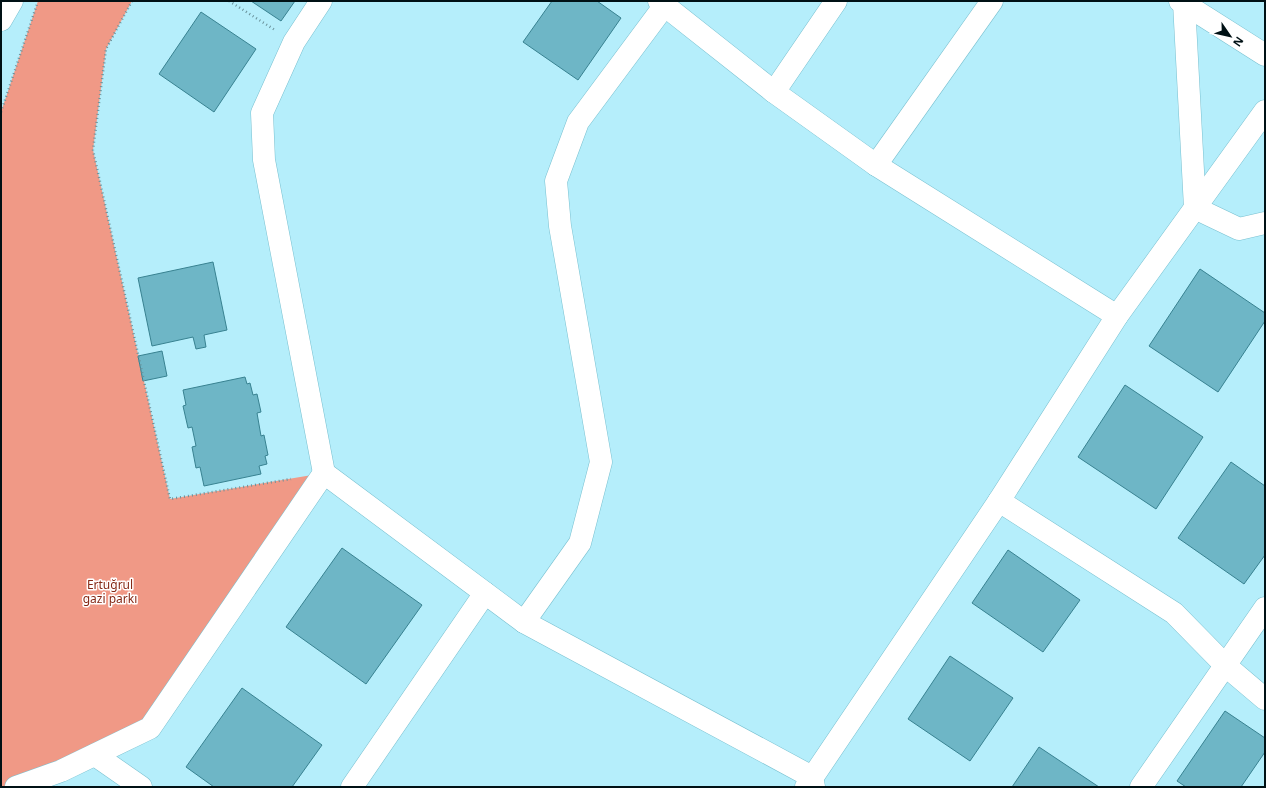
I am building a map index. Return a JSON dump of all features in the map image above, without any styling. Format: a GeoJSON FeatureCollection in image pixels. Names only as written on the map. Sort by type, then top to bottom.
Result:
{"type":"FeatureCollection","features":[{"type":"Feature","properties":{"kind":"street"},"geometry":{"type":"LineString","coordinates":[[1,20],[12,1]]}},
{"type":"Feature","properties":{"kind":"street"},"geometry":{"type":"LineString","coordinates":[[321,1],[294,42],[262,113],[264,160],[324,473],[524,622],[811,784],[999,501],[1117,316],[1265,111]]}},
{"type":"Feature","properties":{"kind":"street"},"geometry":{"type":"LineString","coordinates":[[774,92],[836,1]]}},
{"type":"Feature","properties":{"kind":"street"},"geometry":{"type":"LineString","coordinates":[[876,165],[992,1]]}},
{"type":"Feature","properties":{"kind":"street"},"geometry":{"type":"LineString","coordinates":[[1184,2],[1265,55]]}},
{"type":"Feature","properties":{"kind":"street"},"geometry":{"type":"LineString","coordinates":[[1184,2],[1195,208]]}},
{"type":"Feature","properties":{"kind":"street"},"geometry":{"type":"LineString","coordinates":[[524,622],[580,542],[601,462],[560,226],[556,181],[578,122],[662,3],[774,92],[876,165],[1117,316]]}},
{"type":"Feature","properties":{"kind":"street"},"geometry":{"type":"LineString","coordinates":[[1195,208],[1239,229],[1265,223]]}},
{"type":"Feature","properties":{"kind":"street"},"geometry":{"type":"LineString","coordinates":[[16,787],[61,771],[150,728],[324,473]]}},
{"type":"Feature","properties":{"kind":"street"},"geometry":{"type":"LineString","coordinates":[[999,501],[1174,613],[1226,666],[1265,699]]}},
{"type":"Feature","properties":{"kind":"street"},"geometry":{"type":"LineString","coordinates":[[352,787],[485,593]]}},
{"type":"Feature","properties":{"kind":"street"},"geometry":{"type":"LineString","coordinates":[[1141,787],[1265,608]]}},
{"type":"Feature","properties":{"kind":"street"},"geometry":{"type":"LineString","coordinates":[[94,755],[141,787]]}},
{"type":"Feature","properties":{"kind":"path"},"geometry":{"type":"LineString","coordinates":[[1,112],[38,1]]}},
{"type":"Feature","properties":{"kind":"path"},"geometry":{"type":"LineString","coordinates":[[132,1],[106,49],[93,150],[170,499],[324,473]]}},
{"type":"Feature","properties":{"kind":"path"},"geometry":{"type":"LineString","coordinates":[[229,1],[294,42]]}},
{"type":"Feature","properties":{"kind":"green space","name":"Ertuğrul gazi parkı"},"geometry":{"type":"Polygon","coordinates":[[[38,1],[132,1],[106,49],[93,150],[170,499],[324,473],[150,728],[16,787],[1,787],[1,112],[38,1]]]}},
{"type":"Feature","properties":{"kind":"building"},"geometry":{"type":"Polygon","coordinates":[[[251,1],[295,1],[281,21],[251,1]]]}},
{"type":"Feature","properties":{"kind":"building"},"geometry":{"type":"Polygon","coordinates":[[[552,1],[597,1],[621,18],[578,80],[523,42],[552,1]]]}},
{"type":"Feature","properties":{"kind":"building"},"geometry":{"type":"Polygon","coordinates":[[[201,12],[256,49],[214,112],[159,74],[201,12]]]}},
{"type":"Feature","properties":{"kind":"building"},"geometry":{"type":"Polygon","coordinates":[[[213,262],[227,330],[204,335],[206,347],[196,349],[193,337],[152,346],[138,278],[213,262]]]}},
{"type":"Feature","properties":{"kind":"building"},"geometry":{"type":"Polygon","coordinates":[[[1200,269],[1265,313],[1265,321],[1218,392],[1149,346],[1200,269]]]}},
{"type":"Feature","properties":{"kind":"building"},"geometry":{"type":"Polygon","coordinates":[[[162,351],[167,376],[143,381],[138,356],[162,351]]]}},
{"type":"Feature","properties":{"kind":"building"},"geometry":{"type":"Polygon","coordinates":[[[245,377],[247,384],[250,383],[253,395],[257,394],[261,412],[257,413],[261,436],[264,435],[268,455],[265,456],[267,464],[259,466],[261,474],[204,486],[200,467],[196,468],[192,447],[196,446],[192,427],[188,428],[183,406],[186,405],[183,390],[245,377]]]}},
{"type":"Feature","properties":{"kind":"building"},"geometry":{"type":"Polygon","coordinates":[[[1125,385],[1203,437],[1156,509],[1078,457],[1125,385]]]}},
{"type":"Feature","properties":{"kind":"building"},"geometry":{"type":"Polygon","coordinates":[[[1231,462],[1265,486],[1265,555],[1244,584],[1178,538],[1231,462]]]}},
{"type":"Feature","properties":{"kind":"building"},"geometry":{"type":"Polygon","coordinates":[[[342,548],[422,605],[366,684],[286,627],[342,548]]]}},
{"type":"Feature","properties":{"kind":"building"},"geometry":{"type":"Polygon","coordinates":[[[1008,550],[1080,600],[1043,652],[972,603],[1008,550]]]}},
{"type":"Feature","properties":{"kind":"building"},"geometry":{"type":"Polygon","coordinates":[[[950,656],[1013,698],[970,761],[908,719],[950,656]]]}},
{"type":"Feature","properties":{"kind":"building"},"geometry":{"type":"Polygon","coordinates":[[[242,688],[322,745],[292,787],[214,787],[186,767],[242,688]]]}},
{"type":"Feature","properties":{"kind":"building"},"geometry":{"type":"Polygon","coordinates":[[[1225,711],[1265,738],[1265,752],[1241,787],[1186,787],[1177,781],[1225,711]]]}},
{"type":"Feature","properties":{"kind":"building"},"geometry":{"type":"Polygon","coordinates":[[[1039,747],[1099,787],[1012,787],[1039,747]]]}}]}
